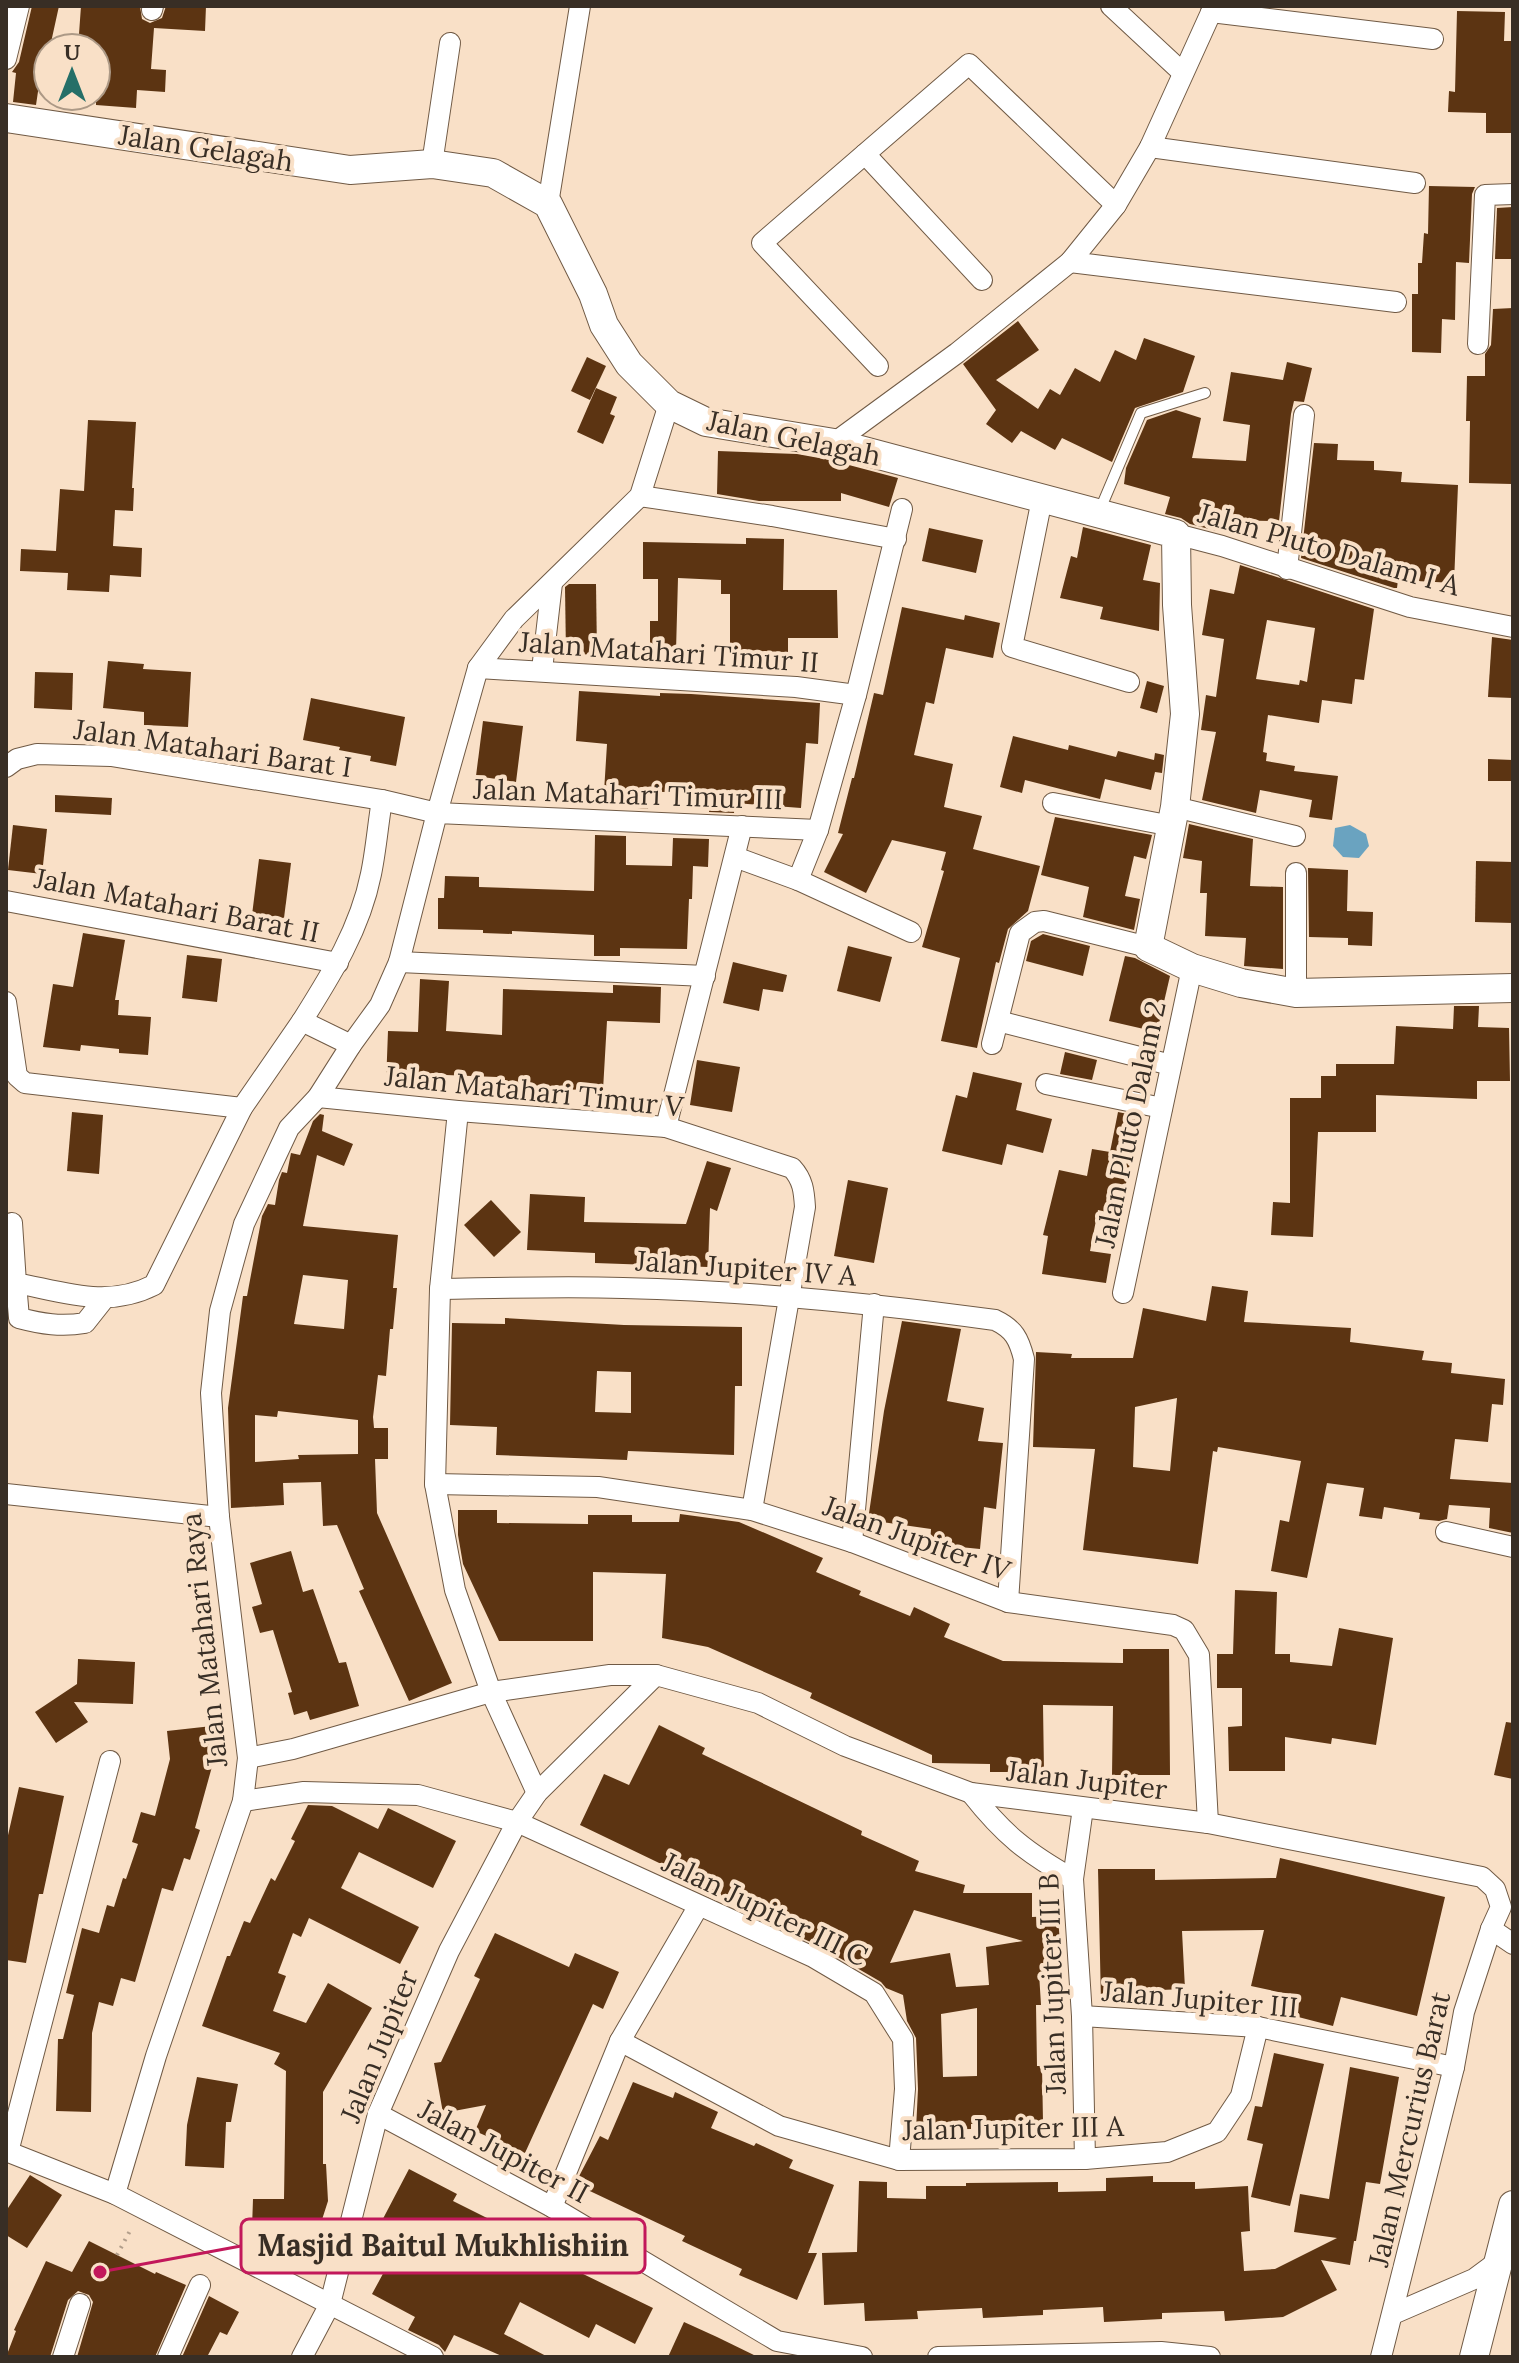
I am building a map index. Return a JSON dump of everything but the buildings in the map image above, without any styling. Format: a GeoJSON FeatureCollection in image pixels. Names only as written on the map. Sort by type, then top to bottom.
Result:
{"type":"FeatureCollection","features":[{"type":"Feature","properties":{"kind":"street"},"geometry":{"type":"LineString","coordinates":[[6,59],[19,6]]}},
{"type":"Feature","properties":{"kind":"street"},"geometry":{"type":"LineString","coordinates":[[548,204],[580,6]]}},
{"type":"Feature","properties":{"kind":"street"},"geometry":{"type":"LineString","coordinates":[[1111,6],[1183,73]]}},
{"type":"Feature","properties":{"kind":"street"},"geometry":{"type":"LineString","coordinates":[[834,443],[957,353],[1070,262],[1116,205],[1150,147],[1212,9],[1433,39]]}},
{"type":"Feature","properties":{"kind":"street"},"geometry":{"type":"LineString","coordinates":[[432,164],[450,43]]}},
{"type":"Feature","properties":{"kind":"street"},"geometry":{"type":"LineString","coordinates":[[878,366],[762,243],[969,64],[1116,205]]}},
{"type":"Feature","properties":{"kind":"street","name":"Jalan Gelagah"},"geometry":{"type":"LineString","coordinates":[[6,118],[350,170],[432,164],[493,173],[548,204],[593,294],[604,325],[629,364],[669,404],[706,422],[834,443],[1176,534]]}},
{"type":"Feature","properties":{"kind":"street"},"geometry":{"type":"LineString","coordinates":[[1150,147],[1415,183]]}},
{"type":"Feature","properties":{"kind":"street"},"geometry":{"type":"LineString","coordinates":[[865,154],[982,280]]}},
{"type":"Feature","properties":{"kind":"street"},"geometry":{"type":"LineString","coordinates":[[1478,344],[1485,195],[1513,194]]}},
{"type":"Feature","properties":{"kind":"street"},"geometry":{"type":"LineString","coordinates":[[1070,262],[1396,302]]}},
{"type":"Feature","properties":{"kind":"street","name":"Jalan Matahari Raya"},"geometry":{"type":"LineString","coordinates":[[115,2194],[156,2056],[243,1801],[248,1758],[219,1517],[211,1393],[220,1311],[244,1224],[289,1128],[318,1097],[380,1005],[399,962],[478,668],[514,619],[640,496],[669,404]]}},
{"type":"Feature","properties":{"kind":"street"},"geometry":{"type":"LineString","coordinates":[[1287,569],[1304,415]]}},
{"type":"Feature","properties":{"kind":"street"},"geometry":{"type":"LineString","coordinates":[[640,496],[896,539]]}},
{"type":"Feature","properties":{"kind":"street"},"geometry":{"type":"LineString","coordinates":[[1042,499],[1012,647],[1129,682]]}},
{"type":"Feature","properties":{"kind":"street"},"geometry":{"type":"LineString","coordinates":[[798,880],[818,830],[856,695],[902,509]]}},
{"type":"Feature","properties":{"kind":"street"},"geometry":{"type":"LineString","coordinates":[[1148,947],[1174,816],[1185,714],[1177,605],[1176,534]]}},
{"type":"Feature","properties":{"kind":"street","name":"Jalan Pluto Dalam I A"},"geometry":{"type":"LineString","coordinates":[[1176,534],[1410,607],[1513,627]]}},
{"type":"Feature","properties":{"kind":"street"},"geometry":{"type":"LineString","coordinates":[[542,670],[552,583]]}},
{"type":"Feature","properties":{"kind":"street","name":"Jalan Matahari Timur II"},"geometry":{"type":"LineString","coordinates":[[478,668],[796,687],[856,695]]}},
{"type":"Feature","properties":{"kind":"street","name":"Jalan Matahari Barat I"},"geometry":{"type":"LineString","coordinates":[[6,767],[17,759],[37,754],[111,756],[382,800]]}},
{"type":"Feature","properties":{"kind":"street"},"geometry":{"type":"LineString","coordinates":[[16,1283],[104,1299],[141,1292],[154,1285],[242,1108],[338,963],[355,925],[370,877],[382,800],[437,813]]}},
{"type":"Feature","properties":{"kind":"street"},"geometry":{"type":"LineString","coordinates":[[1053,803],[1174,816],[1295,836]]}},
{"type":"Feature","properties":{"kind":"street","name":"Jalan Matahari Timur III"},"geometry":{"type":"LineString","coordinates":[[437,813],[818,830]]}},
{"type":"Feature","properties":{"kind":"street"},"geometry":{"type":"LineString","coordinates":[[666,1127],[742,826]]}},
{"type":"Feature","properties":{"kind":"street"},"geometry":{"type":"LineString","coordinates":[[735,857],[798,880],[911,932]]}},
{"type":"Feature","properties":{"kind":"street"},"geometry":{"type":"LineString","coordinates":[[1296,873],[1296,993]]}},
{"type":"Feature","properties":{"kind":"street","name":"Jalan Matahari Barat II"},"geometry":{"type":"LineString","coordinates":[[6,901],[338,963]]}},
{"type":"Feature","properties":{"kind":"street"},"geometry":{"type":"LineString","coordinates":[[992,1044],[1020,933],[1035,922],[1044,921],[1148,947],[1192,968],[1241,983],[1296,993],[1513,988]]}},
{"type":"Feature","properties":{"kind":"street"},"geometry":{"type":"LineString","coordinates":[[399,962],[705,976]]}},
{"type":"Feature","properties":{"kind":"street","name":"Jalan Pluto Dalam 2"},"geometry":{"type":"LineString","coordinates":[[1123,1293],[1192,968]]}},
{"type":"Feature","properties":{"kind":"street"},"geometry":{"type":"LineString","coordinates":[[6,1002],[11,1057],[17,1076],[25,1083],[242,1108]]}},
{"type":"Feature","properties":{"kind":"street"},"geometry":{"type":"LineString","coordinates":[[302,1021],[351,1045]]}},
{"type":"Feature","properties":{"kind":"street"},"geometry":{"type":"LineString","coordinates":[[998,1021],[1171,1065]]}},
{"type":"Feature","properties":{"kind":"street"},"geometry":{"type":"LineString","coordinates":[[1046,1084],[1162,1108]]}},
{"type":"Feature","properties":{"kind":"street","name":"Jalan Matahari Timur V"},"geometry":{"type":"LineString","coordinates":[[318,1097],[666,1127],[792,1168],[800,1176],[805,1207],[788,1298]]}},
{"type":"Feature","properties":{"kind":"street"},"geometry":{"type":"LineString","coordinates":[[458,1111],[440,1289],[435,1484],[455,1590],[491,1692],[537,1793]]}},
{"type":"Feature","properties":{"kind":"street"},"geometry":{"type":"LineString","coordinates":[[12,1223],[19,1318],[44,1325],[85,1323],[104,1299]]}},
{"type":"Feature","properties":{"kind":"street","name":"Jalan Jupiter IV A"},"geometry":{"type":"LineString","coordinates":[[440,1289],[623,1288],[788,1298],[874,1304],[995,1320],[1010,1327],[1020,1343],[1024,1359],[1008,1602]]}},
{"type":"Feature","properties":{"kind":"street"},"geometry":{"type":"LineString","coordinates":[[752,1510],[788,1298]]}},
{"type":"Feature","properties":{"kind":"street"},"geometry":{"type":"LineString","coordinates":[[852,1542],[874,1304]]}},
{"type":"Feature","properties":{"kind":"street","name":"Jalan Jupiter IV"},"geometry":{"type":"LineString","coordinates":[[435,1484],[598,1487],[752,1510],[852,1542],[1008,1602],[1173,1625],[1184,1630],[1199,1655],[1208,1823]]}},
{"type":"Feature","properties":{"kind":"street"},"geometry":{"type":"LineString","coordinates":[[6,1494],[219,1517]]}},
{"type":"Feature","properties":{"kind":"street"},"geometry":{"type":"LineString","coordinates":[[1446,1532],[1513,1547]]}},
{"type":"Feature","properties":{"kind":"street","name":"Jalan Jupiter"},"geometry":{"type":"LineString","coordinates":[[248,1758],[293,1749],[491,1692],[610,1675],[656,1675],[758,1703],[845,1746],[971,1793],[1208,1823],[1482,1877],[1495,1889],[1501,1907],[1494,1922]]}},
{"type":"Feature","properties":{"kind":"street","name":"Jalan Jupiter"},"geometry":{"type":"LineString","coordinates":[[302,2357],[330,2304],[378,2114],[449,1951],[517,1822],[537,1793],[656,1675]]}},
{"type":"Feature","properties":{"kind":"street"},"geometry":{"type":"LineString","coordinates":[[110,1761],[7,2151],[142,2207],[433,2357]]}},
{"type":"Feature","properties":{"kind":"street"},"geometry":{"type":"LineString","coordinates":[[243,1801],[304,1792],[418,1795],[517,1822]]}},
{"type":"Feature","properties":{"kind":"street"},"geometry":{"type":"LineString","coordinates":[[971,1793],[994,1822],[1032,1856],[1073,1879]]}},
{"type":"Feature","properties":{"kind":"street","name":"Jalan Jupiter III B"},"geometry":{"type":"LineString","coordinates":[[1083,1808],[1073,1879],[1082,2016],[1085,2159]]}},
{"type":"Feature","properties":{"kind":"street","name":"Jalan Jupiter III C"},"geometry":{"type":"LineString","coordinates":[[517,1822],[813,1957],[874,1993],[903,2039],[905,2089],[899,2160]]}},
{"type":"Feature","properties":{"kind":"street"},"geometry":{"type":"LineString","coordinates":[[552,2207],[620,2041],[698,1907]]}},
{"type":"Feature","properties":{"kind":"street"},"geometry":{"type":"LineString","coordinates":[[1494,1922],[1513,1944]]}},
{"type":"Feature","properties":{"kind":"street","name":"Jalan Mercurius Barat"},"geometry":{"type":"LineString","coordinates":[[1381,2357],[1454,2067],[1464,2012],[1494,1922]]}},
{"type":"Feature","properties":{"kind":"street","name":"Jalan Jupiter III"},"geometry":{"type":"LineString","coordinates":[[1082,2016],[1258,2027],[1454,2067]]}},
{"type":"Feature","properties":{"kind":"street","name":"Jalan Jupiter III A"},"geometry":{"type":"LineString","coordinates":[[620,2041],[779,2126],[899,2160],[1085,2159],[1167,2152],[1217,2132],[1241,2096],[1258,2027]]}},
{"type":"Feature","properties":{"kind":"street","name":"Jalan Jupiter II"},"geometry":{"type":"LineString","coordinates":[[378,2114],[552,2207],[777,2341],[862,2357]]}},
{"type":"Feature","properties":{"kind":"street"},"geometry":{"type":"LineString","coordinates":[[1474,2357],[1505,2261],[1513,2205]]}},
{"type":"Feature","properties":{"kind":"street"},"geometry":{"type":"LineString","coordinates":[[1393,2314],[1474,2279],[1505,2261]]}},
{"type":"Feature","properties":{"kind":"street"},"geometry":{"type":"LineString","coordinates":[[168,2357],[200,2285]]}},
{"type":"Feature","properties":{"kind":"street"},"geometry":{"type":"LineString","coordinates":[[63,2357],[80,2304]]}},
{"type":"Feature","properties":{"kind":"street"},"geometry":{"type":"LineString","coordinates":[[938,2357],[1161,2352],[1210,2357]]}},
{"type":"Feature","properties":{"kind":"lane"},"geometry":{"type":"LineString","coordinates":[[1098,514],[1141,413],[1205,393]]}},
{"type":"Feature","properties":{"kind":"path"},"geometry":{"type":"LineString","coordinates":[[117,2255],[142,2207]]}},
{"type":"Feature","properties":{"kind":"water"},"geometry":{"type":"Polygon","coordinates":[[[1350,825],[1366,834],[1369,846],[1359,858],[1343,857],[1333,846],[1335,828],[1350,825]]]}},
{"type":"Feature","properties":{"kind":"place","name":"Masjid Baitul Mukhlishiin"},"geometry":{"type":"Point","coordinates":[100,2272]}}]}
